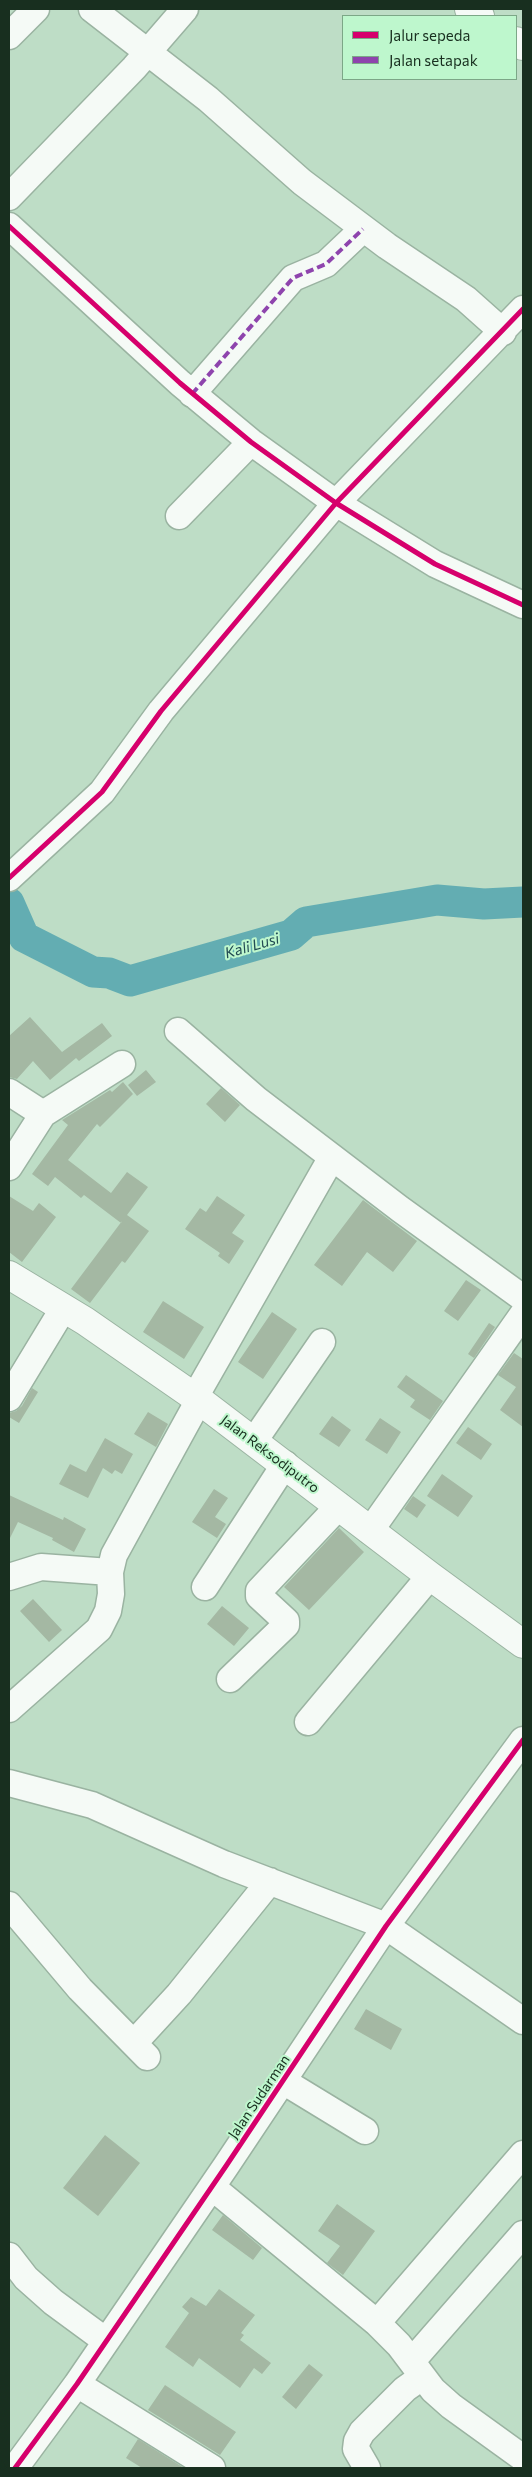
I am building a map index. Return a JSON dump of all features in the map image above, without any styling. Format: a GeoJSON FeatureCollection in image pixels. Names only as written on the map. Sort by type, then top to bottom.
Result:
{"type":"FeatureCollection","features":[{"type":"Feature","properties":{"kind":"main road","name":"Jalan Reksodiputro"},"geometry":{"type":"LineString","coordinates":[[9,1274],[127,1349],[197,1399],[463,1601],[523,1644]]}},
{"type":"Feature","properties":{"kind":"street"},"geometry":{"type":"LineString","coordinates":[[9,36],[36,9]]}},
{"type":"Feature","properties":{"kind":"street"},"geometry":{"type":"LineString","coordinates":[[92,9],[208,99],[302,182],[363,228],[466,298],[504,332]]}},
{"type":"Feature","properties":{"kind":"street"},"geometry":{"type":"LineString","coordinates":[[9,197],[148,52],[184,9]]}},
{"type":"Feature","properties":{"kind":"street"},"geometry":{"type":"LineString","coordinates":[[9,226],[192,394],[251,442],[336,503],[435,564],[523,604]]}},
{"type":"Feature","properties":{"kind":"street"},"geometry":{"type":"LineString","coordinates":[[192,394],[293,278],[326,264],[363,228]]}},
{"type":"Feature","properties":{"kind":"street"},"geometry":{"type":"LineString","coordinates":[[9,878],[102,792],[161,711],[336,503],[504,332],[523,309]]}},
{"type":"Feature","properties":{"kind":"street"},"geometry":{"type":"LineString","coordinates":[[179,516],[251,442]]}},
{"type":"Feature","properties":{"kind":"street"},"geometry":{"type":"LineString","coordinates":[[178,1031],[256,1099],[523,1298]]}},
{"type":"Feature","properties":{"kind":"street"},"geometry":{"type":"LineString","coordinates":[[9,1167],[43,1114],[122,1064]]}},
{"type":"Feature","properties":{"kind":"street"},"geometry":{"type":"LineString","coordinates":[[9,1092],[43,1114]]}},
{"type":"Feature","properties":{"kind":"street"},"geometry":{"type":"LineString","coordinates":[[9,1709],[99,1629],[108,1612],[111,1594],[110,1572],[121,1538],[332,1157]]}},
{"type":"Feature","properties":{"kind":"street"},"geometry":{"type":"LineString","coordinates":[[9,1398],[63,1309]]}},
{"type":"Feature","properties":{"kind":"street"},"geometry":{"type":"LineString","coordinates":[[370,1531],[523,1314]]}},
{"type":"Feature","properties":{"kind":"street"},"geometry":{"type":"LineString","coordinates":[[254,1441],[322,1342]]}},
{"type":"Feature","properties":{"kind":"street"},"geometry":{"type":"LineString","coordinates":[[205,1587],[285,1464]]}},
{"type":"Feature","properties":{"kind":"street"},"geometry":{"type":"LineString","coordinates":[[230,1679],[286,1624],[286,1621],[259,1596],[259,1591],[339,1506]]}},
{"type":"Feature","properties":{"kind":"street"},"geometry":{"type":"LineString","coordinates":[[9,1577],[41,1568],[110,1572]]}},
{"type":"Feature","properties":{"kind":"street"},"geometry":{"type":"LineString","coordinates":[[308,1722],[430,1576]]}},
{"type":"Feature","properties":{"kind":"street","name":"Jalan Sudarman"},"geometry":{"type":"LineString","coordinates":[[15,2468],[77,2384],[212,2187],[386,1926],[523,1740]]}},
{"type":"Feature","properties":{"kind":"street"},"geometry":{"type":"LineString","coordinates":[[9,1783],[92,1805],[224,1864],[386,1926],[523,2021]]}},
{"type":"Feature","properties":{"kind":"street"},"geometry":{"type":"LineString","coordinates":[[9,1906],[80,1989],[141,2050],[179,1994],[270,1881]]}},
{"type":"Feature","properties":{"kind":"street"},"geometry":{"type":"LineString","coordinates":[[283,2081],[365,2131]]}},
{"type":"Feature","properties":{"kind":"street"},"geometry":{"type":"LineString","coordinates":[[377,2323],[523,2154]]}},
{"type":"Feature","properties":{"kind":"street"},"geometry":{"type":"LineString","coordinates":[[212,2187],[377,2323],[451,2406],[523,2458]]}},
{"type":"Feature","properties":{"kind":"street"},"geometry":{"type":"LineString","coordinates":[[367,2468],[356,2449],[357,2441],[362,2432],[405,2389],[417,2369],[523,2234]]}},
{"type":"Feature","properties":{"kind":"street"},"geometry":{"type":"LineString","coordinates":[[9,2256],[26,2278],[53,2302],[106,2341]]}},
{"type":"Feature","properties":{"kind":"street"},"geometry":{"type":"LineString","coordinates":[[77,2384],[212,2468]]}},
{"type":"Feature","properties":{"kind":"building"},"geometry":{"type":"Polygon","coordinates":[[[30,1017],[62,1052],[102,1023],[112,1036],[79,1061],[76,1058],[50,1080],[33,1061],[17,1079],[9,1077],[9,1036],[30,1017]]]}},
{"type":"Feature","properties":{"kind":"building"},"geometry":{"type":"Polygon","coordinates":[[[146,1070],[156,1082],[137,1096],[128,1085],[146,1070]]]}},
{"type":"Feature","properties":{"kind":"building"},"geometry":{"type":"Polygon","coordinates":[[[123,1082],[133,1094],[100,1127],[97,1124],[68,1160],[111,1193],[127,1172],[148,1187],[127,1215],[149,1231],[125,1263],[122,1261],[90,1303],[71,1289],[121,1223],[84,1195],[81,1198],[55,1177],[48,1186],[32,1174],[68,1125],[62,1120],[110,1090],[112,1092],[123,1082]]]}},
{"type":"Feature","properties":{"kind":"building"},"geometry":{"type":"Polygon","coordinates":[[[221,1088],[240,1105],[225,1122],[206,1104],[221,1088]]]}},
{"type":"Feature","properties":{"kind":"building"},"geometry":{"type":"Polygon","coordinates":[[[9,1196],[33,1211],[39,1203],[56,1217],[22,1262],[9,1252],[9,1196]]]}},
{"type":"Feature","properties":{"kind":"building"},"geometry":{"type":"Polygon","coordinates":[[[217,1196],[245,1215],[232,1233],[244,1241],[229,1264],[218,1256],[220,1253],[185,1229],[200,1208],[206,1212],[217,1196]]]}},
{"type":"Feature","properties":{"kind":"building"},"geometry":{"type":"Polygon","coordinates":[[[363,1200],[417,1241],[393,1272],[367,1252],[342,1286],[314,1265],[363,1200]]]}},
{"type":"Feature","properties":{"kind":"building"},"geometry":{"type":"Polygon","coordinates":[[[466,1280],[481,1290],[458,1321],[444,1311],[466,1280]]]}},
{"type":"Feature","properties":{"kind":"building"},"geometry":{"type":"Polygon","coordinates":[[[163,1301],[204,1327],[184,1359],[143,1332],[163,1301]]]}},
{"type":"Feature","properties":{"kind":"building"},"geometry":{"type":"Polygon","coordinates":[[[272,1312],[297,1329],[263,1379],[238,1362],[272,1312]]]}},
{"type":"Feature","properties":{"kind":"building"},"geometry":{"type":"Polygon","coordinates":[[[489,1323],[495,1327],[474,1358],[468,1354],[489,1323]]]}},
{"type":"Feature","properties":{"kind":"building"},"geometry":{"type":"Polygon","coordinates":[[[514,1353],[523,1359],[523,1427],[500,1410],[516,1387],[498,1375],[514,1353]]]}},
{"type":"Feature","properties":{"kind":"building"},"geometry":{"type":"Polygon","coordinates":[[[406,1375],[443,1401],[430,1420],[410,1407],[415,1400],[397,1387],[406,1375]]]}},
{"type":"Feature","properties":{"kind":"building"},"geometry":{"type":"Polygon","coordinates":[[[32,1388],[38,1392],[19,1423],[9,1417],[9,1413],[16,1411],[22,1406],[32,1388]]]}},
{"type":"Feature","properties":{"kind":"building"},"geometry":{"type":"Polygon","coordinates":[[[148,1412],[168,1424],[156,1447],[134,1434],[148,1412]]]}},
{"type":"Feature","properties":{"kind":"building"},"geometry":{"type":"Polygon","coordinates":[[[332,1416],[351,1430],[339,1447],[319,1434],[332,1416]]]}},
{"type":"Feature","properties":{"kind":"building"},"geometry":{"type":"Polygon","coordinates":[[[380,1418],[401,1432],[387,1454],[365,1440],[380,1418]]]}},
{"type":"Feature","properties":{"kind":"building"},"geometry":{"type":"Polygon","coordinates":[[[468,1427],[492,1444],[481,1460],[456,1443],[468,1427]]]}},
{"type":"Feature","properties":{"kind":"building"},"geometry":{"type":"Polygon","coordinates":[[[105,1438],[133,1454],[122,1474],[115,1470],[112,1474],[103,1468],[88,1498],[59,1484],[70,1464],[86,1472],[105,1438]]]}},
{"type":"Feature","properties":{"kind":"building"},"geometry":{"type":"Polygon","coordinates":[[[442,1474],[473,1496],[458,1517],[427,1496],[442,1474]]]}},
{"type":"Feature","properties":{"kind":"building"},"geometry":{"type":"Polygon","coordinates":[[[214,1489],[228,1498],[215,1517],[226,1524],[217,1538],[192,1522],[214,1489]]]}},
{"type":"Feature","properties":{"kind":"building"},"geometry":{"type":"Polygon","coordinates":[[[9,1495],[63,1520],[64,1517],[86,1529],[74,1552],[52,1540],[53,1538],[18,1522],[9,1540],[9,1495]]]}},
{"type":"Feature","properties":{"kind":"building"},"geometry":{"type":"Polygon","coordinates":[[[413,1496],[426,1505],[417,1518],[404,1509],[413,1496]]]}},
{"type":"Feature","properties":{"kind":"building"},"geometry":{"type":"Polygon","coordinates":[[[339,1528],[364,1552],[309,1610],[284,1587],[339,1528]]]}},
{"type":"Feature","properties":{"kind":"building"},"geometry":{"type":"Polygon","coordinates":[[[33,1599],[62,1630],[49,1642],[20,1611],[33,1599]]]}},
{"type":"Feature","properties":{"kind":"building"},"geometry":{"type":"Polygon","coordinates":[[[222,1606],[249,1628],[234,1646],[207,1624],[222,1606]]]}},
{"type":"Feature","properties":{"kind":"building"},"geometry":{"type":"Polygon","coordinates":[[[366,2009],[402,2029],[391,2050],[354,2029],[366,2009]]]}},
{"type":"Feature","properties":{"kind":"building"},"geometry":{"type":"Polygon","coordinates":[[[105,2135],[140,2163],[98,2216],[63,2188],[105,2135]]]}},
{"type":"Feature","properties":{"kind":"building"},"geometry":{"type":"Polygon","coordinates":[[[337,2204],[375,2231],[343,2275],[327,2263],[340,2246],[318,2231],[337,2204]]]}},
{"type":"Feature","properties":{"kind":"building"},"geometry":{"type":"Polygon","coordinates":[[[223,2215],[262,2248],[253,2260],[212,2230],[223,2215]]]}},
{"type":"Feature","properties":{"kind":"building"},"geometry":{"type":"Polygon","coordinates":[[[219,2289],[255,2315],[241,2333],[244,2335],[240,2340],[271,2363],[262,2374],[254,2368],[240,2388],[199,2358],[193,2367],[165,2347],[189,2313],[182,2307],[191,2297],[206,2306],[219,2289]]]}},
{"type":"Feature","properties":{"kind":"building"},"geometry":{"type":"Polygon","coordinates":[[[309,2364],[323,2375],[296,2409],[282,2397],[309,2364]]]}},
{"type":"Feature","properties":{"kind":"building"},"geometry":{"type":"Polygon","coordinates":[[[165,2385],[236,2432],[220,2455],[148,2410],[165,2385]]]}},
{"type":"Feature","properties":{"kind":"building"},"geometry":{"type":"Polygon","coordinates":[[[138,2439],[184,2468],[142,2468],[126,2458],[138,2439]]]}},
{"type":"Feature","properties":{"kind":"waterway","name":"Kali Lusi"},"geometry":{"type":"LineString","coordinates":[[9,903],[24,937],[93,972],[109,973],[130,981],[291,935],[306,922],[437,900],[484,904],[523,902]]}},
{"type":"Feature","properties":{"kind":"marked path"},"geometry":{"type":"LineString","coordinates":[[192,394],[293,278],[326,264],[363,229]]}},
{"type":"Feature","properties":{"kind":"cycle path"},"geometry":{"type":"LineString","coordinates":[[9,226],[180,383],[251,442],[336,503],[435,564],[523,605]]}},
{"type":"Feature","properties":{"kind":"cycle path"},"geometry":{"type":"LineString","coordinates":[[9,878],[102,792],[161,711],[336,503],[523,309]]}},
{"type":"Feature","properties":{"kind":"cycle path"},"geometry":{"type":"LineString","coordinates":[[15,2468],[77,2384],[226,2166],[386,1926],[523,1740]]}}]}
